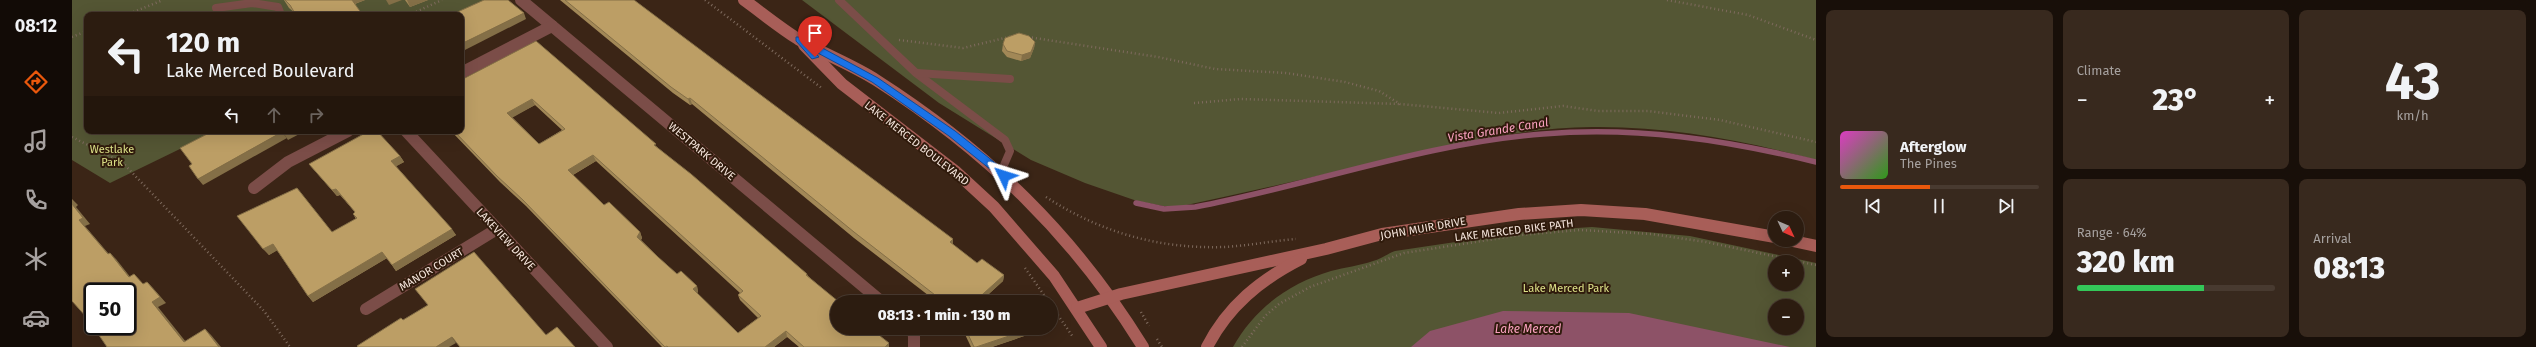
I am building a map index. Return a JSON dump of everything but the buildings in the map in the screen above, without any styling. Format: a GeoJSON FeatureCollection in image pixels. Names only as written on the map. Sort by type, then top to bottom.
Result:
{"type":"FeatureCollection","features":[{"type":"Feature","properties":{"kind":"main road","name":"LAKE MERCED BOULEVARD"},"geometry":{"type":"LineString","coordinates":[[744,0],[799,39],[875,80],[961,140],[1004,176],[1054,226],[1111,296],[1143,347]]}},
{"type":"Feature","properties":{"kind":"main road","name":"LAKE MERCED BOULEVARD"},"geometry":{"type":"LineString","coordinates":[[799,39],[842,84],[955,171],[981,194],[1030,246],[1077,308],[1100,347]]}},
{"type":"Feature","properties":{"kind":"main road","name":"JOHN MUIR DRIVE"},"geometry":{"type":"LineString","coordinates":[[1077,308],[1111,296],[1326,249],[1382,234],[1449,223],[1519,214],[1581,210],[1645,214],[1768,236]]}},
{"type":"Feature","properties":{"kind":"main road"},"geometry":{"type":"LineString","coordinates":[[1804,243],[1816,246]]}},
{"type":"Feature","properties":{"kind":"main road"},"geometry":{"type":"LineString","coordinates":[[1207,347],[1225,316],[1248,292],[1288,265],[1326,249]]}},
{"type":"Feature","properties":{"kind":"street","name":"WESTPARK DRIVE"},"geometry":{"type":"LineString","coordinates":[[521,0],[874,295]]}},
{"type":"Feature","properties":{"kind":"street"},"geometry":{"type":"LineString","coordinates":[[464,71],[552,26]]}},
{"type":"Feature","properties":{"kind":"street"},"geometry":{"type":"LineString","coordinates":[[254,188],[288,162],[342,134]]}},
{"type":"Feature","properties":{"kind":"street","name":"LAKEVIEW DRIVE"},"geometry":{"type":"LineString","coordinates":[[409,134],[607,347]]}},
{"type":"Feature","properties":{"kind":"street","name":"MANOR COURT"},"geometry":{"type":"LineString","coordinates":[[366,309],[497,229]]}},
{"type":"Feature","properties":{"kind":"street"},"geometry":{"type":"LineString","coordinates":[[914,335],[914,347]]}},
{"type":"Feature","properties":{"kind":"lane"},"geometry":{"type":"LineString","coordinates":[[839,0],[916,73],[1005,140],[1010,151],[1004,165],[1004,176]]}},
{"type":"Feature","properties":{"kind":"lane"},"geometry":{"type":"LineString","coordinates":[[216,8],[252,2],[278,7],[280,12]]}},
{"type":"Feature","properties":{"kind":"lane"},"geometry":{"type":"LineString","coordinates":[[916,73],[971,75],[1010,79]]}},
{"type":"Feature","properties":{"kind":"path"},"geometry":{"type":"LineString","coordinates":[[133,12],[163,0]]}},
{"type":"Feature","properties":{"kind":"path"},"geometry":{"type":"LineString","coordinates":[[416,12],[442,0]]}},
{"type":"Feature","properties":{"kind":"path"},"geometry":{"type":"LineString","coordinates":[[705,0],[828,92]]}},
{"type":"Feature","properties":{"kind":"path"},"geometry":{"type":"LineString","coordinates":[[1667,0],[1748,15],[1816,40]]}},
{"type":"Feature","properties":{"kind":"path"},"geometry":{"type":"LineString","coordinates":[[72,37],[84,32]]}},
{"type":"Feature","properties":{"kind":"path"},"geometry":{"type":"LineString","coordinates":[[885,44],[895,40],[908,40],[964,48],[993,38],[1018,36]]}},
{"type":"Feature","properties":{"kind":"path"},"geometry":{"type":"LineString","coordinates":[[1024,37],[1158,57],[1215,69],[1286,73],[1345,82],[1379,91],[1400,104]]}},
{"type":"Feature","properties":{"kind":"path"},"geometry":{"type":"LineString","coordinates":[[1194,103],[1241,99],[1400,104],[1499,113],[1563,106],[1598,111],[1648,111],[1720,120],[1816,142]]}},
{"type":"Feature","properties":{"kind":"path"},"geometry":{"type":"LineString","coordinates":[[72,137],[122,162],[264,311],[290,347]]}},
{"type":"Feature","properties":{"kind":"path"},"geometry":{"type":"LineString","coordinates":[[1041,193],[1088,222],[1118,234],[1144,241],[1221,247],[1298,239]]}},
{"type":"Feature","properties":{"kind":"path","name":"LAKE MERCED BIKE PATH"},"geometry":{"type":"LineString","coordinates":[[1242,347],[1252,330],[1274,308],[1289,297],[1326,280],[1374,266],[1403,253],[1533,234],[1594,230],[1654,234],[1728,246],[1816,265]]}},
{"type":"Feature","properties":{"kind":"path"},"geometry":{"type":"LineString","coordinates":[[1024,267],[1044,295]]}},
{"type":"Feature","properties":{"kind":"path"},"geometry":{"type":"LineString","coordinates":[[1058,316],[1072,337]]}},
{"type":"Feature","properties":{"kind":"green space","name":"Westlake Park"},"geometry":{"type":"Polygon","coordinates":[[[72,0],[486,0],[461,12],[84,12],[84,134],[211,134],[110,183],[72,160],[72,0]]]}},
{"type":"Feature","properties":{"kind":"green space"},"geometry":{"type":"Polygon","coordinates":[[[802,0],[1816,0],[1816,160],[1761,146],[1677,132],[1620,127],[1563,128],[1478,140],[1182,206],[1163,206],[1137,201],[1085,183],[1031,160],[939,103],[802,0]]]}},
{"type":"Feature","properties":{"kind":"green space","name":"Lake Merced Park"},"geometry":{"type":"Polygon","coordinates":[[[1592,227],[1690,236],[1779,255],[1768,255],[1768,291],[1804,291],[1804,260],[1816,263],[1816,347],[1233,347],[1251,321],[1262,309],[1287,290],[1316,276],[1376,260],[1395,251],[1530,231],[1592,227]]]}},
{"type":"Feature","properties":{"kind":"water","name":"Lake Merced"},"geometry":{"type":"Polygon","coordinates":[[[1503,311],[1629,313],[1790,347],[1411,347],[1430,331],[1503,311]]]}},
{"type":"Feature","properties":{"kind":"waterway","name":"Vista Grande Canal"},"geometry":{"type":"LineString","coordinates":[[1136,203],[1164,209],[1195,207],[1282,188],[1412,155],[1455,146],[1543,134],[1612,132],[1681,137],[1748,147],[1816,162]]}},
{"type":"Feature","properties":{"kind":"route"},"geometry":{"type":"LineString","coordinates":[[815,57],[799,39],[849,64],[875,80],[952,134],[1004,176]]}}]}
